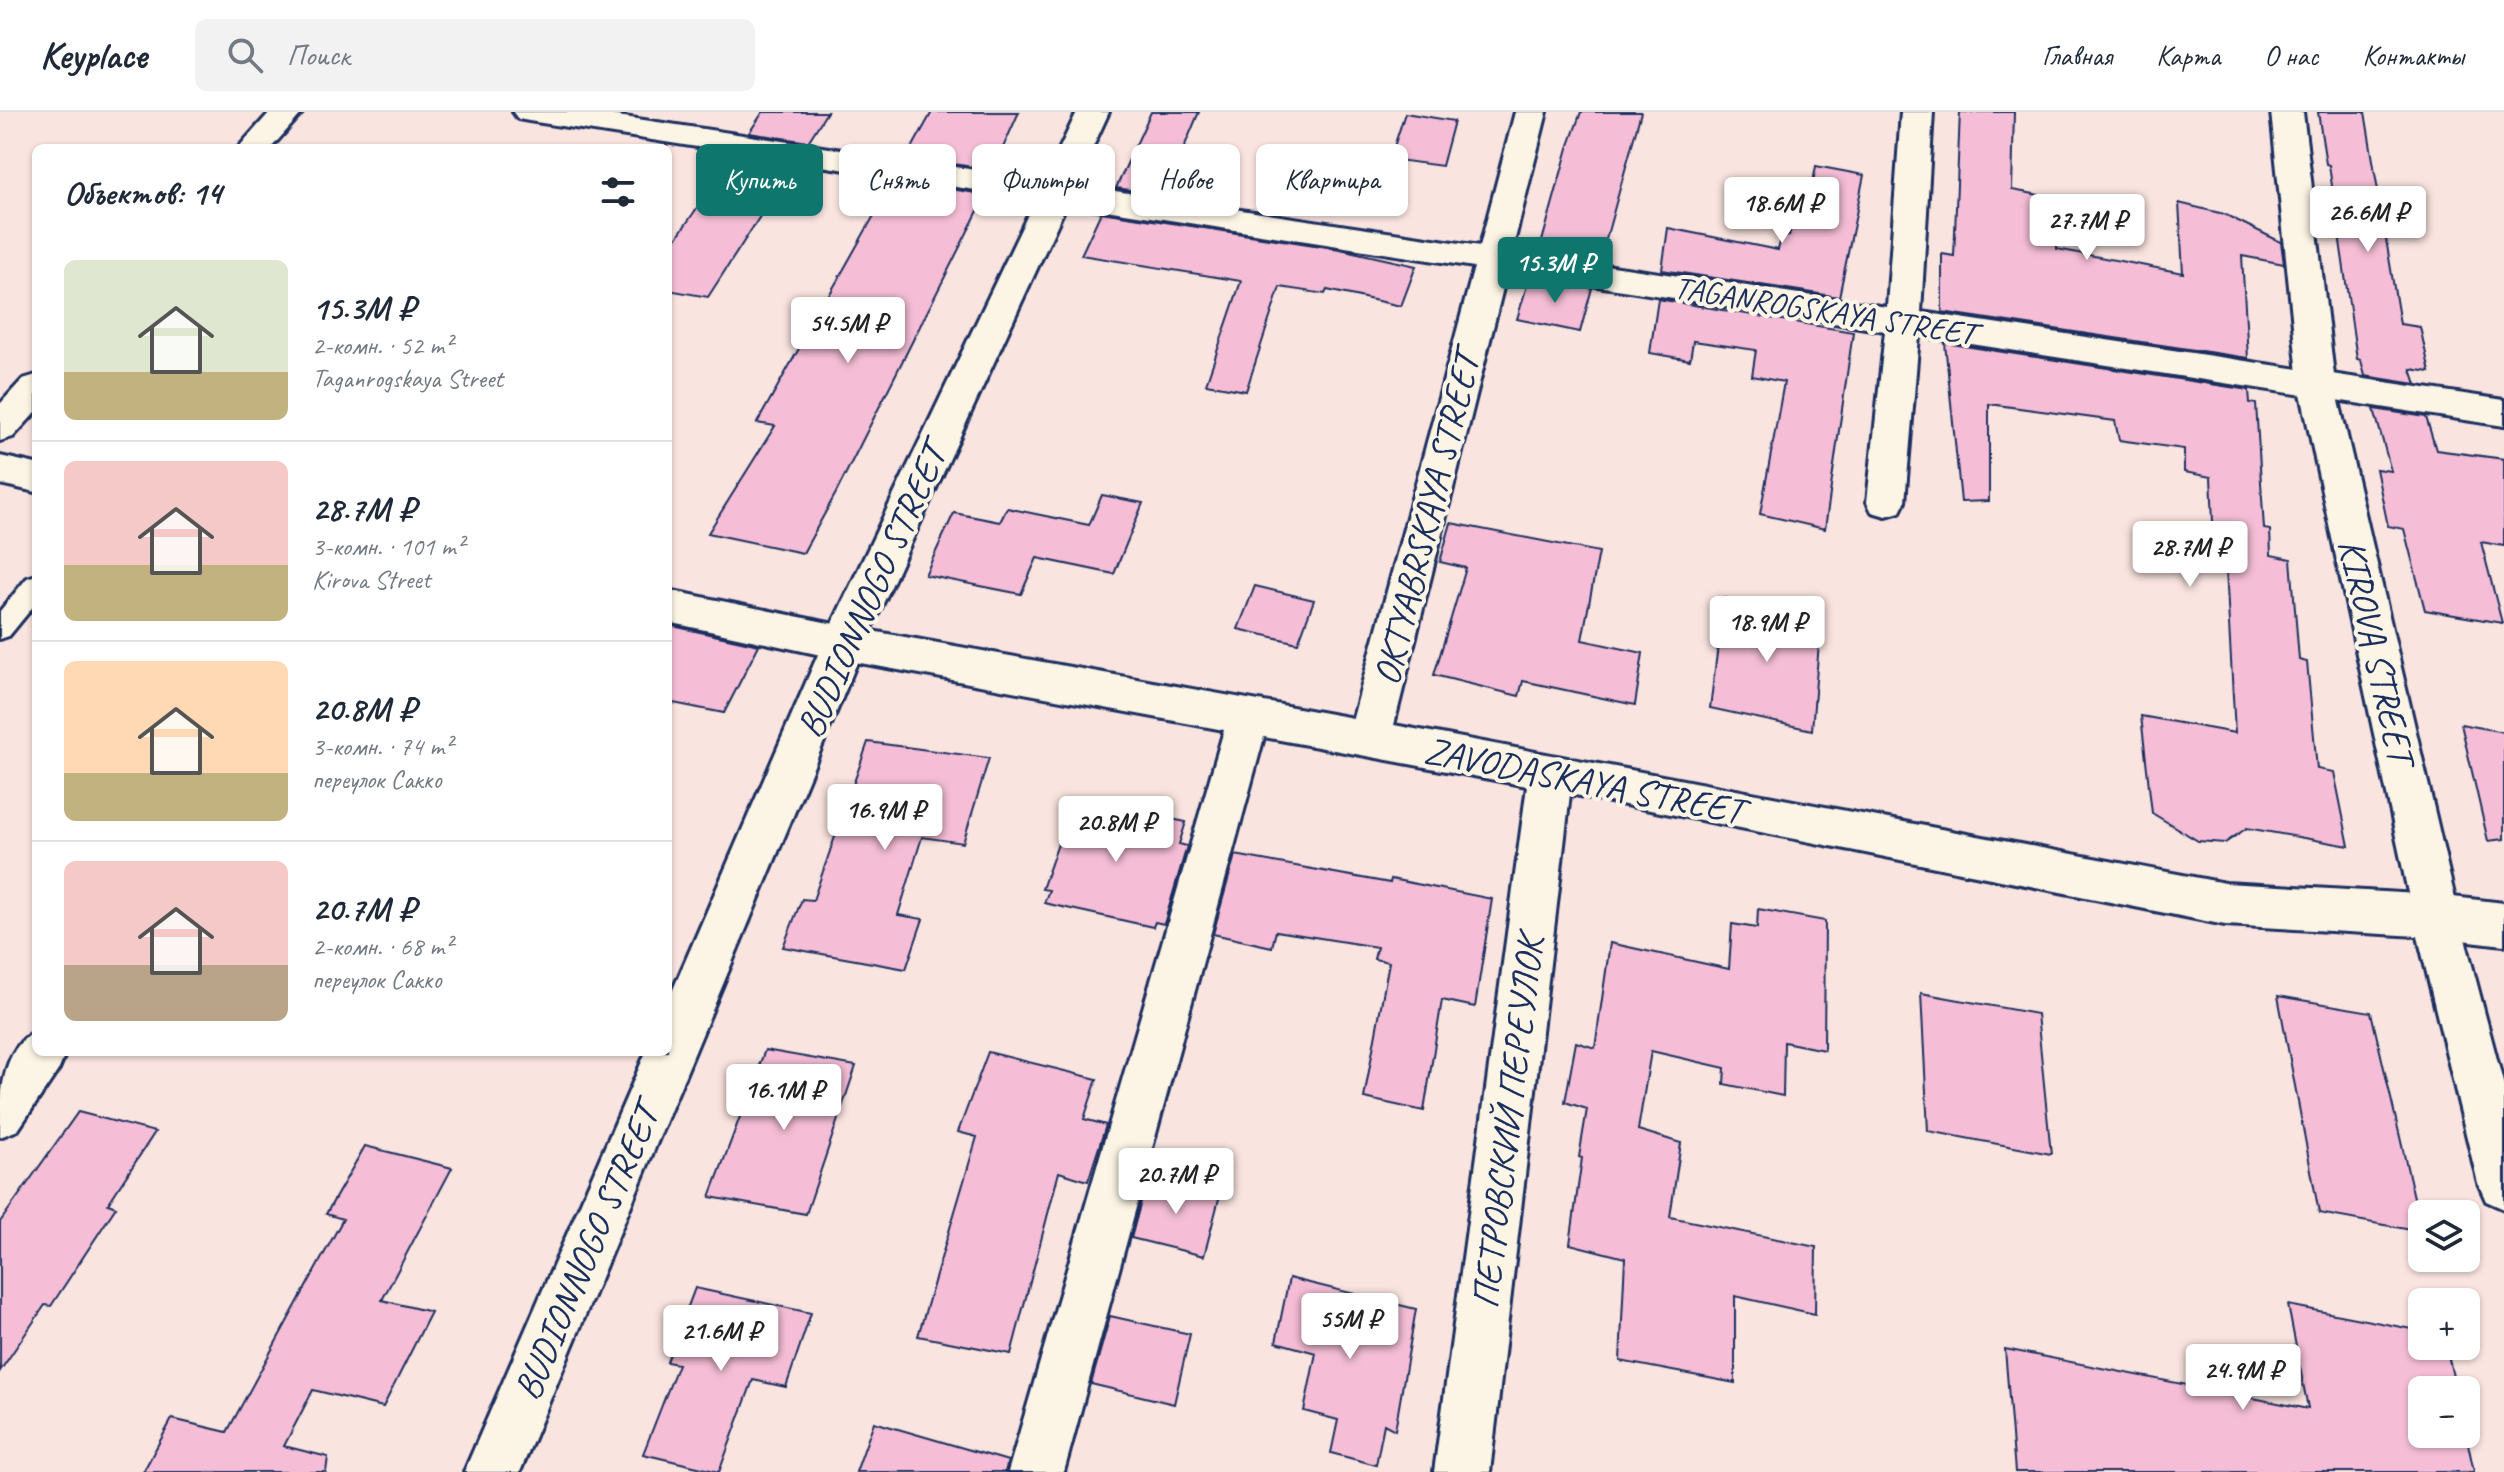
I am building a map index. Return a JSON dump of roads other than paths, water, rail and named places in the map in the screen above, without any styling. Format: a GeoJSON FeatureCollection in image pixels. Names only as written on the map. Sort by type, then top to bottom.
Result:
{"type":"FeatureCollection","features":[{"type":"Feature","properties":{"kind":"street"},"geometry":{"type":"LineString","coordinates":[[258,144],[287,112]]}},
{"type":"Feature","properties":{"kind":"street","name":"TAGANROGSKAYA STREET"},"geometry":{"type":"LineString","coordinates":[[529,112],[972,179]]}},
{"type":"Feature","properties":{"kind":"street","name":"BUDIONNOGO STREET"},"geometry":{"type":"LineString","coordinates":[[1078,144],[1093,112]]}},
{"type":"Feature","properties":{"kind":"street","name":"OKTYABRSKAYA STREET"},"geometry":{"type":"LineString","coordinates":[[1369,740],[1531,112]]}},
{"type":"Feature","properties":{"kind":"street"},"geometry":{"type":"LineString","coordinates":[[1886,502],[1903,322],[1917,112]]}},
{"type":"Feature","properties":{"kind":"street","name":"KIROVA STREET"},"geometry":{"type":"LineString","coordinates":[[2287,112],[2317,384],[2436,916],[2504,1183]]}},
{"type":"Feature","properties":{"kind":"street","name":"TAGANROGSKAYA STREET"},"geometry":{"type":"LineString","coordinates":[[1115,201],[2504,413]]}},
{"type":"Feature","properties":{"kind":"street","name":"BUDIONNOGO STREET"},"geometry":{"type":"LineString","coordinates":[[672,1048],[844,643],[1044,216]]}},
{"type":"Feature","properties":{"kind":"street"},"geometry":{"type":"LineString","coordinates":[[0,428],[32,392]]}},
{"type":"Feature","properties":{"kind":"street"},"geometry":{"type":"LineString","coordinates":[[0,470],[32,477]]}},
{"type":"Feature","properties":{"kind":"street","name":"ZAVODASKAYA STREET"},"geometry":{"type":"LineString","coordinates":[[672,607],[844,643],[1551,772],[2225,904],[2436,916],[2504,924]]}},
{"type":"Feature","properties":{"kind":"street"},"geometry":{"type":"LineString","coordinates":[[1036,1472],[1249,716]]}},
{"type":"Feature","properties":{"kind":"street","name":"ПЕТРОВСКИЙ ПЕРЕУЛОК"},"geometry":{"type":"LineString","coordinates":[[1462,1472],[1551,772]]}},
{"type":"Feature","properties":{"kind":"street"},"geometry":{"type":"LineString","coordinates":[[0,1113],[39,1056]]}},
{"type":"Feature","properties":{"kind":"street","name":"BUDIONNOGO STREET"},"geometry":{"type":"LineString","coordinates":[[492,1472],[669,1056]]}},
{"type":"Feature","properties":{"kind":"lane"},"geometry":{"type":"LineString","coordinates":[[0,629],[32,590]]}}]}
